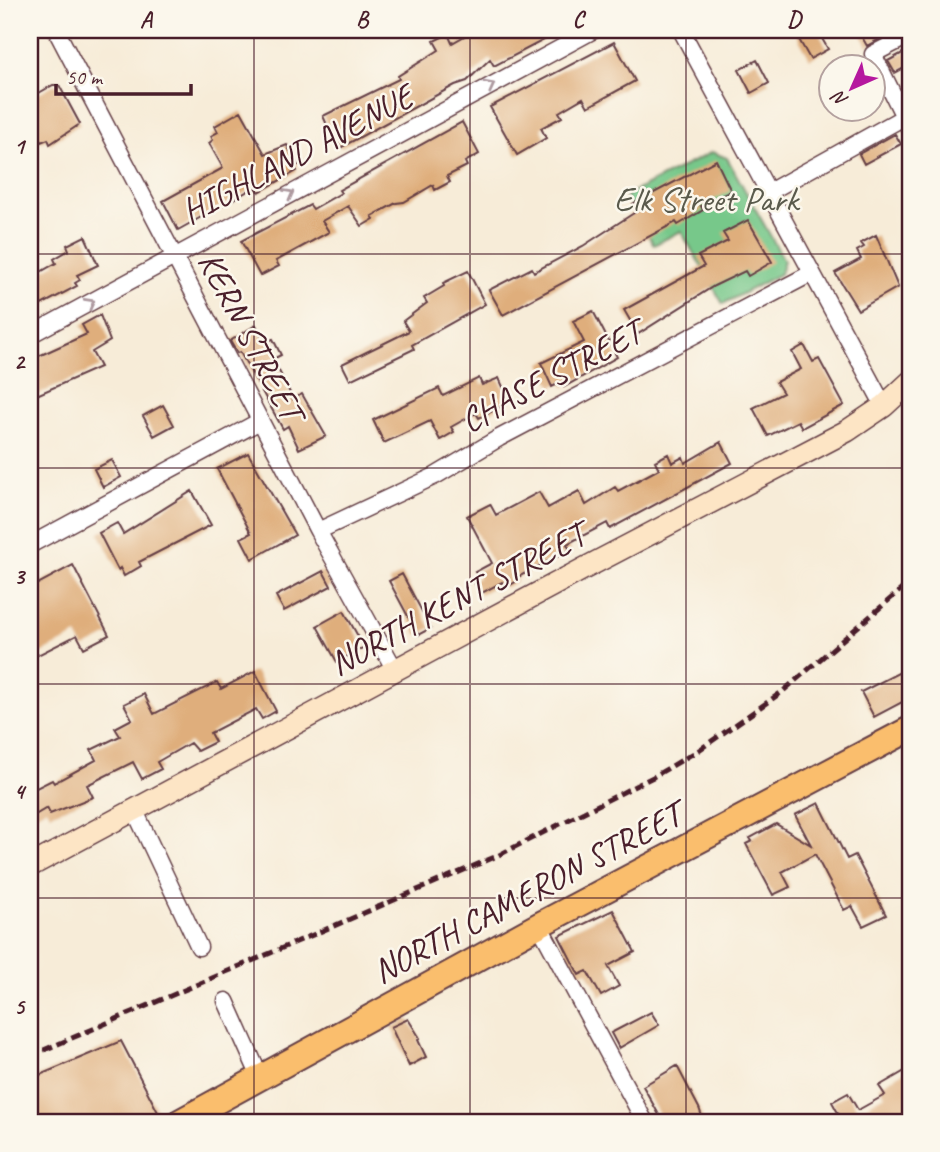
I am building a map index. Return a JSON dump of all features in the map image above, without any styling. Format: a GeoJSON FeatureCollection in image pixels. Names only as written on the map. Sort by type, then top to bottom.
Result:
{"type":"FeatureCollection","features":[{"type":"Feature","properties":{"kind":"main road","name":"NORTH CAMERON STREET"},"geometry":{"type":"LineString","coordinates":[[179,1122],[539,925],[910,729]]}},
{"type":"Feature","properties":{"kind":"street","name":"KERN STREET"},"geometry":{"type":"LineString","coordinates":[[55,30],[318,531],[395,670]]}},
{"type":"Feature","properties":{"kind":"street","name":"HIGHLAND AVENUE"},"geometry":{"type":"LineString","coordinates":[[30,335],[594,30]]}},
{"type":"Feature","properties":{"kind":"street"},"geometry":{"type":"LineString","coordinates":[[681,30],[884,406]]}},
{"type":"Feature","properties":{"kind":"street"},"geometry":{"type":"LineString","coordinates":[[769,192],[907,123],[873,54],[910,35]]}},
{"type":"Feature","properties":{"kind":"street","name":"CHASE STREET"},"geometry":{"type":"LineString","coordinates":[[318,531],[435,476],[499,438],[812,273]]}},
{"type":"Feature","properties":{"kind":"street","name":"NORTH KENT STREET"},"geometry":{"type":"LineString","coordinates":[[30,866],[847,431],[884,406],[910,382]]}},
{"type":"Feature","properties":{"kind":"street"},"geometry":{"type":"LineString","coordinates":[[30,545],[260,421]]}},
{"type":"Feature","properties":{"kind":"street"},"geometry":{"type":"LineString","coordinates":[[135,811],[199,947]]}},
{"type":"Feature","properties":{"kind":"street"},"geometry":{"type":"LineString","coordinates":[[539,925],[645,1122]]}},
{"type":"Feature","properties":{"kind":"street"},"geometry":{"type":"LineString","coordinates":[[226,1002],[260,1077]]}},
{"type":"Feature","properties":{"kind":"green space","name":"Elk Street Park"},"geometry":{"type":"Polygon","coordinates":[[[712,152],[727,158],[784,260],[780,274],[723,304],[681,231],[654,245],[625,196],[712,152]]]}},
{"type":"Feature","properties":{"kind":"building"},"geometry":{"type":"Polygon","coordinates":[[[475,30],[563,30],[494,66],[490,59],[467,81],[340,148],[339,144],[336,145],[323,116],[399,79],[398,76],[439,50],[434,41],[448,34],[452,43],[475,30]]]}},
{"type":"Feature","properties":{"kind":"building"},"geometry":{"type":"Polygon","coordinates":[[[808,30],[817,30],[828,49],[818,52],[810,59],[797,36],[808,30]]]}},
{"type":"Feature","properties":{"kind":"building"},"geometry":{"type":"Polygon","coordinates":[[[858,30],[896,30],[867,46],[858,30]]]}},
{"type":"Feature","properties":{"kind":"building"},"geometry":{"type":"Polygon","coordinates":[[[614,42],[635,81],[588,107],[583,98],[559,112],[562,117],[541,128],[546,138],[517,155],[490,107],[614,42]]]}},
{"type":"Feature","properties":{"kind":"building"},"geometry":{"type":"Polygon","coordinates":[[[910,49],[910,65],[895,73],[888,61],[910,49]]]}},
{"type":"Feature","properties":{"kind":"building"},"geometry":{"type":"Polygon","coordinates":[[[757,60],[769,83],[751,93],[739,70],[757,60]]]}},
{"type":"Feature","properties":{"kind":"building"},"geometry":{"type":"Polygon","coordinates":[[[53,85],[59,85],[80,124],[50,144],[48,139],[41,142],[30,126],[30,98],[53,85]]]}},
{"type":"Feature","properties":{"kind":"building"},"geometry":{"type":"Polygon","coordinates":[[[241,111],[265,154],[287,145],[298,165],[294,166],[297,171],[259,192],[257,188],[250,190],[178,230],[163,201],[223,168],[209,143],[213,140],[211,136],[218,132],[215,126],[241,111]]]}},
{"type":"Feature","properties":{"kind":"building"},"geometry":{"type":"Polygon","coordinates":[[[462,122],[479,154],[465,162],[467,166],[447,176],[450,182],[435,190],[433,185],[404,202],[396,203],[372,216],[374,219],[362,226],[348,206],[322,221],[329,232],[276,261],[279,266],[260,276],[241,241],[310,205],[313,209],[341,193],[339,190],[462,122]]]}},
{"type":"Feature","properties":{"kind":"building"},"geometry":{"type":"Polygon","coordinates":[[[895,134],[901,144],[864,164],[859,154],[895,134]]]}},
{"type":"Feature","properties":{"kind":"building"},"geometry":{"type":"Polygon","coordinates":[[[716,160],[731,191],[701,206],[703,210],[678,225],[676,222],[503,315],[489,290],[532,268],[534,272],[583,246],[637,211],[633,204],[716,160]]]}},
{"type":"Feature","properties":{"kind":"building"},"geometry":{"type":"Polygon","coordinates":[[[748,220],[772,262],[748,276],[745,271],[714,286],[638,334],[624,310],[704,266],[698,256],[728,241],[723,233],[748,220]]]}},
{"type":"Feature","properties":{"kind":"building"},"geometry":{"type":"Polygon","coordinates":[[[876,235],[898,287],[858,310],[835,273],[861,259],[857,251],[864,247],[861,243],[876,235]]]}},
{"type":"Feature","properties":{"kind":"building"},"geometry":{"type":"Polygon","coordinates":[[[85,236],[98,265],[77,275],[80,280],[75,283],[77,286],[30,311],[30,278],[56,263],[54,259],[69,250],[67,245],[85,236]]]}},
{"type":"Feature","properties":{"kind":"building"},"geometry":{"type":"Polygon","coordinates":[[[468,271],[485,304],[412,345],[414,349],[350,380],[342,364],[409,331],[403,321],[427,303],[424,298],[444,286],[443,283],[468,271]]]}},
{"type":"Feature","properties":{"kind":"building"},"geometry":{"type":"Polygon","coordinates":[[[593,311],[617,357],[564,387],[562,382],[552,387],[541,363],[584,342],[573,321],[593,311]]]}},
{"type":"Feature","properties":{"kind":"building"},"geometry":{"type":"Polygon","coordinates":[[[100,315],[110,341],[92,352],[100,367],[30,398],[30,360],[87,334],[82,325],[100,315]]]}},
{"type":"Feature","properties":{"kind":"building"},"geometry":{"type":"Polygon","coordinates":[[[256,325],[264,341],[273,339],[281,355],[273,359],[293,399],[302,394],[326,436],[299,449],[288,426],[283,429],[240,352],[237,353],[230,341],[256,325]]]}},
{"type":"Feature","properties":{"kind":"building"},"geometry":{"type":"Polygon","coordinates":[[[804,345],[813,362],[819,359],[844,405],[802,428],[798,421],[768,436],[753,408],[783,393],[776,382],[801,369],[792,352],[804,345]]]}},
{"type":"Feature","properties":{"kind":"building"},"geometry":{"type":"Polygon","coordinates":[[[479,378],[482,385],[499,378],[510,402],[479,418],[476,413],[451,427],[454,432],[440,440],[430,421],[384,443],[373,420],[439,388],[443,396],[479,378]]]}},
{"type":"Feature","properties":{"kind":"building"},"geometry":{"type":"Polygon","coordinates":[[[163,405],[174,425],[154,436],[143,416],[163,405]]]}},
{"type":"Feature","properties":{"kind":"building"},"geometry":{"type":"Polygon","coordinates":[[[721,442],[732,463],[610,529],[607,523],[567,544],[570,550],[516,578],[517,581],[505,588],[502,582],[480,594],[473,580],[479,577],[475,572],[492,563],[467,516],[490,504],[496,515],[539,492],[548,508],[579,491],[586,505],[615,487],[618,491],[659,469],[655,461],[668,454],[672,463],[683,457],[685,463],[721,442]]]}},
{"type":"Feature","properties":{"kind":"building"},"geometry":{"type":"Polygon","coordinates":[[[248,453],[295,535],[252,559],[241,538],[251,533],[217,469],[248,453]]]}},
{"type":"Feature","properties":{"kind":"building"},"geometry":{"type":"Polygon","coordinates":[[[112,460],[121,477],[103,487],[94,469],[112,460]]]}},
{"type":"Feature","properties":{"kind":"building"},"geometry":{"type":"Polygon","coordinates":[[[192,491],[211,525],[139,562],[141,566],[124,576],[120,568],[118,570],[99,533],[117,523],[123,534],[192,491]]]}},
{"type":"Feature","properties":{"kind":"building"},"geometry":{"type":"Polygon","coordinates":[[[73,565],[109,635],[84,648],[77,635],[34,657],[30,649],[30,588],[73,565]]]}},
{"type":"Feature","properties":{"kind":"building"},"geometry":{"type":"Polygon","coordinates":[[[323,571],[331,586],[284,611],[276,596],[323,571]]]}},
{"type":"Feature","properties":{"kind":"building"},"geometry":{"type":"Polygon","coordinates":[[[402,574],[431,628],[418,635],[389,581],[402,574]]]}},
{"type":"Feature","properties":{"kind":"building"},"geometry":{"type":"Polygon","coordinates":[[[344,611],[364,647],[337,662],[317,626],[344,611]]]}},
{"type":"Feature","properties":{"kind":"building"},"geometry":{"type":"Polygon","coordinates":[[[255,671],[276,711],[262,719],[256,709],[210,733],[215,742],[197,751],[190,743],[157,762],[161,769],[142,779],[133,762],[87,785],[93,797],[50,814],[47,808],[30,818],[30,791],[52,780],[54,783],[96,760],[91,750],[120,736],[115,728],[132,719],[124,704],[144,694],[154,714],[217,682],[221,689],[255,671]]]}},
{"type":"Feature","properties":{"kind":"building"},"geometry":{"type":"Polygon","coordinates":[[[902,671],[910,685],[910,698],[874,717],[861,692],[902,671]]]}},
{"type":"Feature","properties":{"kind":"building"},"geometry":{"type":"Polygon","coordinates":[[[819,803],[847,859],[855,855],[886,915],[863,926],[852,906],[844,910],[815,854],[782,872],[790,887],[773,895],[746,844],[752,841],[750,838],[776,824],[811,845],[795,815],[819,803]]]}},
{"type":"Feature","properties":{"kind":"building"},"geometry":{"type":"Polygon","coordinates":[[[613,910],[635,952],[608,966],[619,986],[601,996],[587,971],[579,975],[559,936],[613,910]]]}},
{"type":"Feature","properties":{"kind":"building"},"geometry":{"type":"Polygon","coordinates":[[[651,1012],[659,1025],[619,1048],[611,1033],[651,1012]]]}},
{"type":"Feature","properties":{"kind":"building"},"geometry":{"type":"Polygon","coordinates":[[[408,1019],[420,1038],[418,1040],[426,1057],[409,1066],[391,1027],[408,1019]]]}},
{"type":"Feature","properties":{"kind":"building"},"geometry":{"type":"Polygon","coordinates":[[[121,1041],[160,1116],[148,1122],[30,1122],[30,1079],[121,1041]]]}},
{"type":"Feature","properties":{"kind":"building"},"geometry":{"type":"Polygon","coordinates":[[[677,1066],[704,1122],[663,1122],[643,1086],[677,1066]]]}},
{"type":"Feature","properties":{"kind":"building"},"geometry":{"type":"Polygon","coordinates":[[[910,1068],[910,1113],[894,1122],[837,1122],[842,1120],[832,1102],[848,1093],[858,1110],[885,1095],[879,1086],[910,1068]]]}},
{"type":"Feature","properties":{"kind":"railway"},"geometry":{"type":"LineString","coordinates":[[30,1056],[497,856],[653,777],[699,750],[782,692],[910,582]]}}]}
